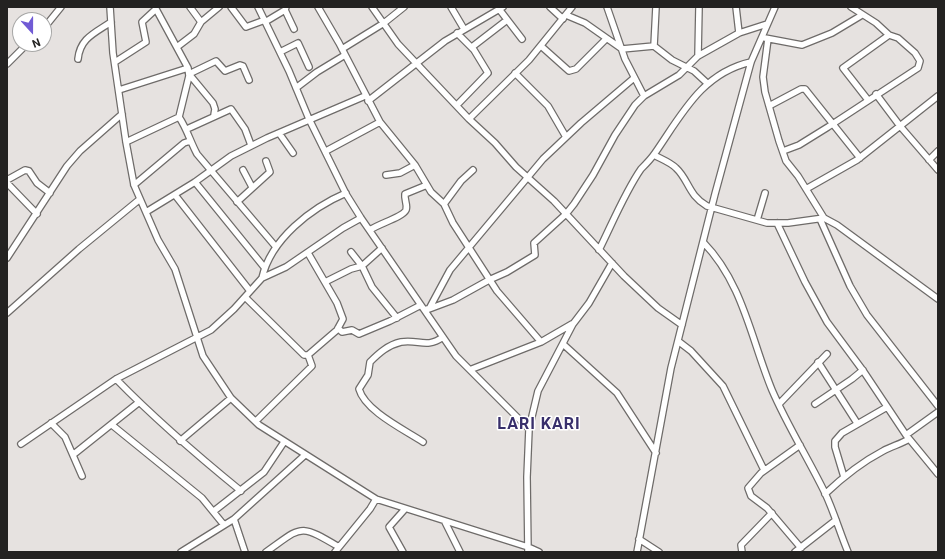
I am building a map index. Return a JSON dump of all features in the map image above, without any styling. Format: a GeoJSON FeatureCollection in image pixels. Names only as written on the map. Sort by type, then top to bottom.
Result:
{"type":"FeatureCollection","features":[{"type":"Feature","properties":{"kind":"street"},"geometry":{"type":"LineString","coordinates":[[52,18],[61,7]]}},
{"type":"Feature","properties":{"kind":"street"},"geometry":{"type":"LineString","coordinates":[[110,7],[122,114],[134,185],[158,240],[175,268],[196,338],[203,356],[231,398],[256,421],[284,442],[376,499],[539,552]]}},
{"type":"Feature","properties":{"kind":"street"},"geometry":{"type":"LineString","coordinates":[[190,7],[201,22]]}},
{"type":"Feature","properties":{"kind":"street"},"geometry":{"type":"LineString","coordinates":[[177,47],[194,34],[201,22],[219,7]]}},
{"type":"Feature","properties":{"kind":"street"},"geometry":{"type":"LineString","coordinates":[[231,7],[246,27],[265,21],[286,9],[294,29]]}},
{"type":"Feature","properties":{"kind":"street"},"geometry":{"type":"LineString","coordinates":[[258,7],[280,52],[309,119],[346,193],[361,218],[421,305],[428,309],[443,337],[456,356],[472,369],[529,429]]}},
{"type":"Feature","properties":{"kind":"street"},"geometry":{"type":"LineString","coordinates":[[372,7],[398,44],[469,118],[483,130],[566,214],[624,276],[658,308],[682,325]]}},
{"type":"Feature","properties":{"kind":"street"},"geometry":{"type":"LineString","coordinates":[[342,49],[384,23],[404,7]]}},
{"type":"Feature","properties":{"kind":"street"},"geometry":{"type":"LineString","coordinates":[[451,7],[464,29]]}},
{"type":"Feature","properties":{"kind":"street"},"geometry":{"type":"LineString","coordinates":[[550,7],[565,17],[584,23],[622,49],[654,46],[672,60],[687,66],[707,83]]}},
{"type":"Feature","properties":{"kind":"street"},"geometry":{"type":"LineString","coordinates":[[469,118],[541,46],[572,7]]}},
{"type":"Feature","properties":{"kind":"street"},"geometry":{"type":"LineString","coordinates":[[607,7],[634,78],[644,96]]}},
{"type":"Feature","properties":{"kind":"street"},"geometry":{"type":"LineString","coordinates":[[654,46],[656,7]]}},
{"type":"Feature","properties":{"kind":"street"},"geometry":{"type":"LineString","coordinates":[[698,56],[699,7]]}},
{"type":"Feature","properties":{"kind":"street"},"geometry":{"type":"LineString","coordinates":[[736,7],[740,33]]}},
{"type":"Feature","properties":{"kind":"street"},"geometry":{"type":"LineString","coordinates":[[775,7],[767,24],[763,77],[765,92],[786,161],[806,189],[822,218],[850,286],[866,315],[938,406]]}},
{"type":"Feature","properties":{"kind":"street"},"geometry":{"type":"LineString","coordinates":[[783,151],[798,145],[918,68],[920,61],[915,53],[898,38],[890,35],[876,23],[851,7]]}},
{"type":"Feature","properties":{"kind":"street"},"geometry":{"type":"LineString","coordinates":[[320,8],[380,122],[416,165],[427,185],[444,204],[500,296],[541,342]]}},
{"type":"Feature","properties":{"kind":"street"},"geometry":{"type":"LineString","coordinates":[[146,212],[195,182],[231,156],[251,145],[309,119],[367,98],[417,64],[457,33],[501,8],[507,20],[522,39]]}},
{"type":"Feature","properties":{"kind":"street"},"geometry":{"type":"LineString","coordinates":[[115,62],[146,42],[142,22],[155,9],[177,47],[188,71],[213,104],[215,109],[214,115]]}},
{"type":"Feature","properties":{"kind":"street"},"geometry":{"type":"LineString","coordinates":[[765,38],[802,45],[832,33],[862,15]]}},
{"type":"Feature","properties":{"kind":"street"},"geometry":{"type":"LineString","coordinates":[[472,47],[507,20]]}},
{"type":"Feature","properties":{"kind":"street"},"geometry":{"type":"LineString","coordinates":[[78,59],[79,49],[83,42],[111,22]]}},
{"type":"Feature","properties":{"kind":"street"},"geometry":{"type":"LineString","coordinates":[[428,309],[453,300],[507,272],[535,255],[534,243],[566,214],[593,175],[614,135],[635,105],[644,96],[679,75],[698,56],[740,33],[767,24]]}},
{"type":"Feature","properties":{"kind":"street"},"geometry":{"type":"LineString","coordinates":[[457,33],[472,47],[487,69],[488,73],[457,105]]}},
{"type":"Feature","properties":{"kind":"street"},"geometry":{"type":"LineString","coordinates":[[868,100],[846,74],[843,68],[890,35]]}},
{"type":"Feature","properties":{"kind":"street"},"geometry":{"type":"LineString","coordinates":[[636,552],[671,368],[751,62],[765,38]]}},
{"type":"Feature","properties":{"kind":"street"},"geometry":{"type":"LineString","coordinates":[[541,46],[569,71],[576,69],[606,39]]}},
{"type":"Feature","properties":{"kind":"street"},"geometry":{"type":"LineString","coordinates":[[280,52],[298,43],[309,67]]}},
{"type":"Feature","properties":{"kind":"street"},"geometry":{"type":"LineString","coordinates":[[7,64],[19,52]]}},
{"type":"Feature","properties":{"kind":"street"},"geometry":{"type":"LineString","coordinates":[[296,88],[317,72],[345,55]]}},
{"type":"Feature","properties":{"kind":"street"},"geometry":{"type":"LineString","coordinates":[[119,90],[188,71],[216,61],[225,71],[240,65],[243,66],[249,80]]}},
{"type":"Feature","properties":{"kind":"street"},"geometry":{"type":"LineString","coordinates":[[599,250],[641,170],[654,155],[694,97],[707,83],[736,65],[751,62]]}},
{"type":"Feature","properties":{"kind":"street"},"geometry":{"type":"LineString","coordinates":[[188,71],[180,117],[187,129],[190,141],[197,154],[210,171],[276,247]]}},
{"type":"Feature","properties":{"kind":"street"},"geometry":{"type":"LineString","coordinates":[[515,73],[548,106],[566,137]]}},
{"type":"Feature","properties":{"kind":"street"},"geometry":{"type":"LineString","coordinates":[[428,309],[450,270],[542,159],[634,78]]}},
{"type":"Feature","properties":{"kind":"street"},"geometry":{"type":"LineString","coordinates":[[769,106],[801,89],[805,89],[860,158]]}},
{"type":"Feature","properties":{"kind":"street"},"geometry":{"type":"LineString","coordinates":[[876,94],[900,126],[938,170]]}},
{"type":"Feature","properties":{"kind":"street"},"geometry":{"type":"LineString","coordinates":[[806,189],[860,158],[938,96]]}},
{"type":"Feature","properties":{"kind":"street"},"geometry":{"type":"LineString","coordinates":[[187,129],[214,115],[232,110],[245,129],[251,145]]}},
{"type":"Feature","properties":{"kind":"street"},"geometry":{"type":"LineString","coordinates":[[7,258],[67,166],[80,151],[122,114]]}},
{"type":"Feature","properties":{"kind":"street"},"geometry":{"type":"LineString","coordinates":[[126,142],[180,117]]}},
{"type":"Feature","properties":{"kind":"street"},"geometry":{"type":"LineString","coordinates":[[326,151],[380,122]]}},
{"type":"Feature","properties":{"kind":"street"},"geometry":{"type":"LineString","coordinates":[[279,133],[294,153]]}},
{"type":"Feature","properties":{"kind":"street"},"geometry":{"type":"LineString","coordinates":[[134,185],[184,143],[190,141]]}},
{"type":"Feature","properties":{"kind":"street"},"geometry":{"type":"LineString","coordinates":[[929,160],[938,150]]}},
{"type":"Feature","properties":{"kind":"street"},"geometry":{"type":"LineString","coordinates":[[654,155],[677,169],[698,201],[712,208],[757,220],[777,223],[822,218],[837,225],[938,299]]}},
{"type":"Feature","properties":{"kind":"street"},"geometry":{"type":"LineString","coordinates":[[237,202],[270,172],[266,161]]}},
{"type":"Feature","properties":{"kind":"street"},"geometry":{"type":"LineString","coordinates":[[386,175],[400,173],[416,165]]}},
{"type":"Feature","properties":{"kind":"street"},"geometry":{"type":"LineString","coordinates":[[37,214],[8,185],[25,170],[29,171],[37,182],[50,193]]}},
{"type":"Feature","properties":{"kind":"street"},"geometry":{"type":"LineString","coordinates":[[243,170],[252,187]]}},
{"type":"Feature","properties":{"kind":"street"},"geometry":{"type":"LineString","coordinates":[[444,204],[461,181],[473,170]]}},
{"type":"Feature","properties":{"kind":"street"},"geometry":{"type":"LineString","coordinates":[[195,182],[264,267]]}},
{"type":"Feature","properties":{"kind":"street"},"geometry":{"type":"LineString","coordinates":[[370,230],[379,224],[405,212],[405,194],[427,185]]}},
{"type":"Feature","properties":{"kind":"street"},"geometry":{"type":"LineString","coordinates":[[262,278],[264,267],[276,247],[308,214],[346,193]]}},
{"type":"Feature","properties":{"kind":"street"},"geometry":{"type":"LineString","coordinates":[[757,220],[765,193]]}},
{"type":"Feature","properties":{"kind":"street"},"geometry":{"type":"LineString","coordinates":[[175,195],[250,291]]}},
{"type":"Feature","properties":{"kind":"street"},"geometry":{"type":"LineString","coordinates":[[7,313],[79,249],[140,199]]}},
{"type":"Feature","properties":{"kind":"street"},"geometry":{"type":"LineString","coordinates":[[21,444],[116,379],[196,338],[220,323],[262,278],[286,267],[343,228],[361,218]]}},
{"type":"Feature","properties":{"kind":"street"},"geometry":{"type":"LineString","coordinates":[[777,223],[805,282],[827,322],[863,370],[908,437],[938,474]]}},
{"type":"Feature","properties":{"kind":"street"},"geometry":{"type":"LineString","coordinates":[[703,242],[712,251],[731,280],[741,301],[764,369],[779,404],[825,494],[848,552]]}},
{"type":"Feature","properties":{"kind":"street"},"geometry":{"type":"LineString","coordinates":[[325,282],[351,269],[362,266],[382,248]]}},
{"type":"Feature","properties":{"kind":"street"},"geometry":{"type":"LineString","coordinates":[[351,252],[362,266],[372,287],[398,318]]}},
{"type":"Feature","properties":{"kind":"street"},"geometry":{"type":"LineString","coordinates":[[308,253],[325,282],[342,317],[338,328],[308,355]]}},
{"type":"Feature","properties":{"kind":"street"},"geometry":{"type":"LineString","coordinates":[[528,549],[527,477],[529,429],[538,391],[573,324],[588,303],[612,263]]}},
{"type":"Feature","properties":{"kind":"street"},"geometry":{"type":"LineString","coordinates":[[245,297],[304,355],[308,355]]}},
{"type":"Feature","properties":{"kind":"street"},"geometry":{"type":"LineString","coordinates":[[338,328],[342,332],[352,330],[359,334],[398,318],[421,305]]}},
{"type":"Feature","properties":{"kind":"street"},"geometry":{"type":"LineString","coordinates":[[472,369],[541,342],[573,324]]}},
{"type":"Feature","properties":{"kind":"street"},"geometry":{"type":"LineString","coordinates":[[423,442],[382,416],[371,407],[359,389],[368,375],[370,362],[389,346],[402,342],[432,344],[443,337]]}},
{"type":"Feature","properties":{"kind":"street"},"geometry":{"type":"LineString","coordinates":[[678,341],[691,351],[723,386],[764,470]]}},
{"type":"Feature","properties":{"kind":"street"},"geometry":{"type":"LineString","coordinates":[[563,344],[616,393],[656,453]]}},
{"type":"Feature","properties":{"kind":"street"},"geometry":{"type":"LineString","coordinates":[[779,404],[827,354]]}},
{"type":"Feature","properties":{"kind":"street"},"geometry":{"type":"LineString","coordinates":[[256,421],[312,366],[308,355]]}},
{"type":"Feature","properties":{"kind":"street"},"geometry":{"type":"LineString","coordinates":[[818,362],[857,424]]}},
{"type":"Feature","properties":{"kind":"street"},"geometry":{"type":"LineString","coordinates":[[815,404],[837,390],[863,370]]}},
{"type":"Feature","properties":{"kind":"street"},"geometry":{"type":"LineString","coordinates":[[116,379],[138,403],[157,418],[180,441],[196,452],[241,491]]}},
{"type":"Feature","properties":{"kind":"street"},"geometry":{"type":"LineString","coordinates":[[180,441],[231,398]]}},
{"type":"Feature","properties":{"kind":"street"},"geometry":{"type":"LineString","coordinates":[[74,454],[138,403]]}},
{"type":"Feature","properties":{"kind":"street"},"geometry":{"type":"LineString","coordinates":[[844,477],[834,441],[857,424],[887,407]]}},
{"type":"Feature","properties":{"kind":"street"},"geometry":{"type":"LineString","coordinates":[[825,494],[844,477],[885,450],[899,445],[938,412]]}},
{"type":"Feature","properties":{"kind":"street"},"geometry":{"type":"LineString","coordinates":[[51,423],[65,437],[74,454],[82,476]]}},
{"type":"Feature","properties":{"kind":"street"},"geometry":{"type":"LineString","coordinates":[[112,425],[157,463],[171,472],[214,511],[224,525]]}},
{"type":"Feature","properties":{"kind":"street"},"geometry":{"type":"LineString","coordinates":[[214,511],[264,472],[284,442]]}},
{"type":"Feature","properties":{"kind":"street"},"geometry":{"type":"LineString","coordinates":[[800,445],[764,470],[748,488],[749,492],[772,513],[801,548]]}},
{"type":"Feature","properties":{"kind":"street"},"geometry":{"type":"LineString","coordinates":[[181,552],[234,518],[305,455]]}},
{"type":"Feature","properties":{"kind":"street"},"geometry":{"type":"LineString","coordinates":[[335,552],[370,509],[376,499]]}},
{"type":"Feature","properties":{"kind":"street"},"geometry":{"type":"LineString","coordinates":[[403,552],[389,527],[405,509]]}},
{"type":"Feature","properties":{"kind":"street"},"geometry":{"type":"LineString","coordinates":[[742,552],[741,545],[772,513]]}},
{"type":"Feature","properties":{"kind":"street"},"geometry":{"type":"LineString","coordinates":[[234,518],[244,552]]}},
{"type":"Feature","properties":{"kind":"street"},"geometry":{"type":"LineString","coordinates":[[796,552],[836,520]]}},
{"type":"Feature","properties":{"kind":"street"},"geometry":{"type":"LineString","coordinates":[[445,522],[460,552]]}},
{"type":"Feature","properties":{"kind":"street"},"geometry":{"type":"LineString","coordinates":[[266,552],[285,537],[298,530],[307,530],[339,547]]}},
{"type":"Feature","properties":{"kind":"street"},"geometry":{"type":"LineString","coordinates":[[639,539],[660,552]]}},
{"type":"Feature","properties":{"kind":"district","name":"LARI KARI"},"geometry":{"type":"Point","coordinates":[539,425]}}]}
